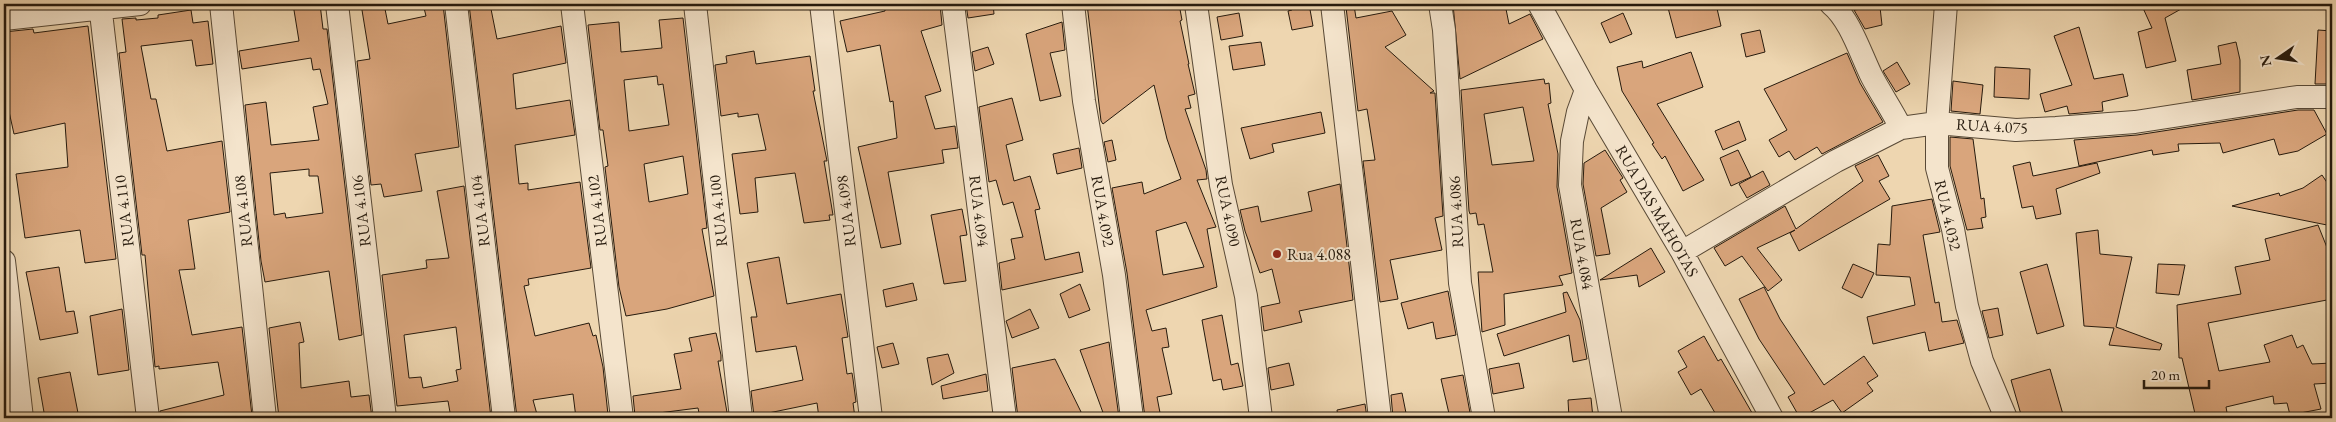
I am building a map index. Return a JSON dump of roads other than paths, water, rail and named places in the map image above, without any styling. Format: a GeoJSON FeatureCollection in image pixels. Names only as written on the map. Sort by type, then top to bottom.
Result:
{"type":"FeatureCollection","features":[{"type":"Feature","properties":{"kind":"street"},"geometry":{"type":"LineString","coordinates":[[4,19],[100,6],[140,4]]}},
{"type":"Feature","properties":{"kind":"street","name":"RUA 4.108"},"geometry":{"type":"LineString","coordinates":[[221,4],[266,418]]}},
{"type":"Feature","properties":{"kind":"street","name":"RUA 4.106"},"geometry":{"type":"LineString","coordinates":[[337,4],[385,418]]}},
{"type":"Feature","properties":{"kind":"street","name":"RUA 4.104"},"geometry":{"type":"LineString","coordinates":[[456,4],[504,418]]}},
{"type":"Feature","properties":{"kind":"street","name":"RUA 4.102"},"geometry":{"type":"LineString","coordinates":[[572,4],[622,418]]}},
{"type":"Feature","properties":{"kind":"street","name":"RUA 4.100"},"geometry":{"type":"LineString","coordinates":[[695,4],[741,418]]}},
{"type":"Feature","properties":{"kind":"street","name":"RUA 4.098"},"geometry":{"type":"LineString","coordinates":[[820,4],[870,418]]}},
{"type":"Feature","properties":{"kind":"street","name":"RUA 4.094"},"geometry":{"type":"LineString","coordinates":[[953,4],[1005,418]]}},
{"type":"Feature","properties":{"kind":"street","name":"RUA 4.092"},"geometry":{"type":"LineString","coordinates":[[1074,4],[1084,101],[1114,275],[1132,418]]}},
{"type":"Feature","properties":{"kind":"street","name":"RUA 4.090"},"geometry":{"type":"LineString","coordinates":[[1196,4],[1221,185],[1246,296],[1261,418]]}},
{"type":"Feature","properties":{"kind":"street"},"geometry":{"type":"LineString","coordinates":[[1332,4],[1380,418]]}},
{"type":"Feature","properties":{"kind":"street","name":"RUA 4.086"},"geometry":{"type":"LineString","coordinates":[[1440,4],[1444,30],[1460,283],[1484,418]]}},
{"type":"Feature","properties":{"kind":"street","name":"RUA DAS MAHOTAS"},"geometry":{"type":"LineString","coordinates":[[1540,4],[1586,90],[1682,252],[1772,418]]}},
{"type":"Feature","properties":{"kind":"street"},"geometry":{"type":"LineString","coordinates":[[1830,4],[1836,8],[1856,43],[1872,78],[1901,128]]}},
{"type":"Feature","properties":{"kind":"street","name":"RUA 4.032"},"geometry":{"type":"LineString","coordinates":[[1946,4],[1937,123],[1937,168],[1952,229],[1967,306],[1982,361],[2006,418]]}},
{"type":"Feature","properties":{"kind":"street","name":"RUA 4.110"},"geometry":{"type":"LineString","coordinates":[[100,6],[148,418]]}},
{"type":"Feature","properties":{"kind":"street","name":"RUA 4.084"},"geometry":{"type":"LineString","coordinates":[[1586,90],[1578,112],[1572,141],[1570,185],[1611,418]]}},
{"type":"Feature","properties":{"kind":"street","name":"RUA 4.075"},"geometry":{"type":"LineString","coordinates":[[1682,252],[1836,162],[1901,128],[1937,123],[2016,130],[2056,128],[2135,122],[2297,97],[2332,97]]}},
{"type":"Feature","properties":{"kind":"street"},"geometry":{"type":"LineString","coordinates":[[4,261],[22,418]]}},
{"type":"Feature","properties":{"kind":"place","name":"Rua 4.088"},"geometry":{"type":"Point","coordinates":[1277,254]}}]}
